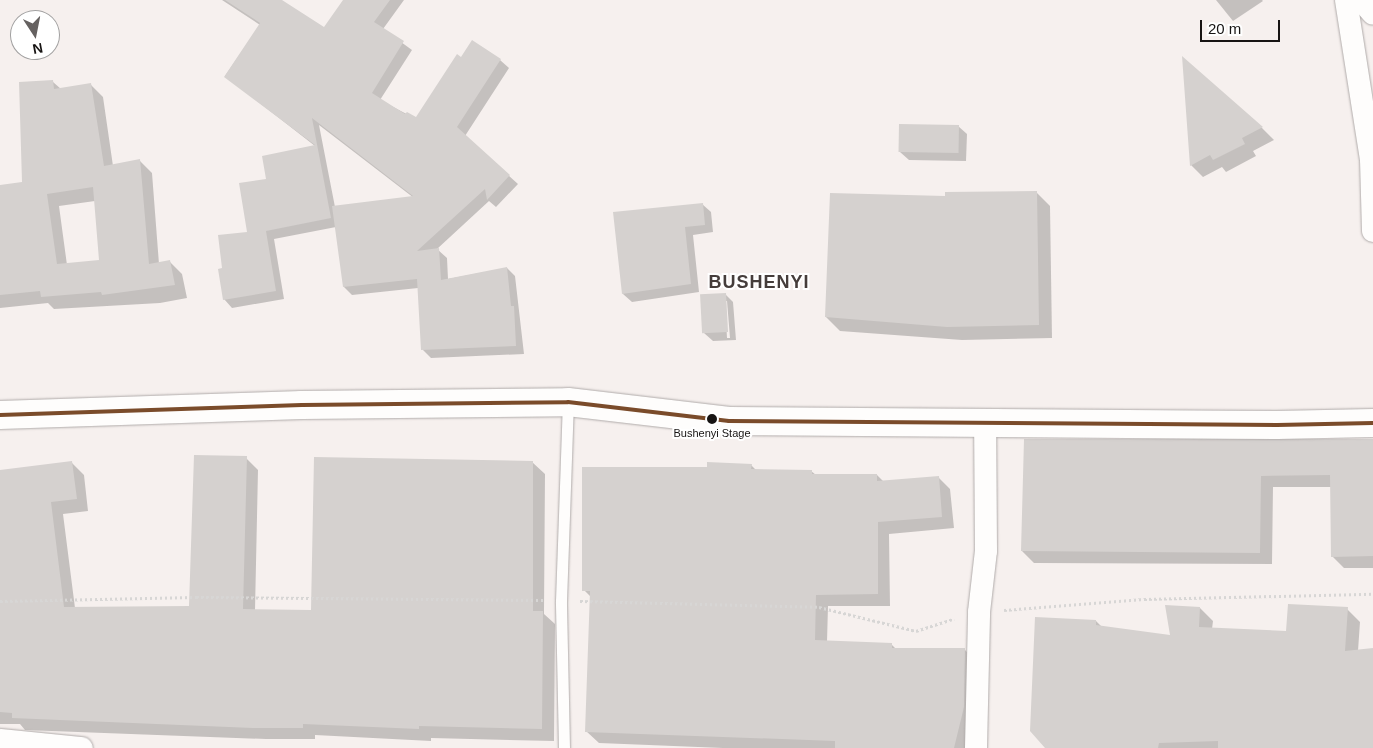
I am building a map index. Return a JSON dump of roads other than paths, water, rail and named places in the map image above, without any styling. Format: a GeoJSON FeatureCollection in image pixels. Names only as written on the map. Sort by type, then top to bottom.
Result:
{"type":"FeatureCollection","features":[{"type":"Feature","properties":{"kind":"main road"},"geometry":{"type":"LineString","coordinates":[[0,415],[312,405],[568,402],[729,421],[1267,425],[1373,423]]}},
{"type":"Feature","properties":{"kind":"street"},"geometry":{"type":"LineString","coordinates":[[1346,0],[1372,157],[1373,231]]}},
{"type":"Feature","properties":{"kind":"street"},"geometry":{"type":"LineString","coordinates":[[1361,0],[1373,14]]}},
{"type":"Feature","properties":{"kind":"street"},"geometry":{"type":"LineString","coordinates":[[976,748],[979,612],[986,551],[985,422]]}},
{"type":"Feature","properties":{"kind":"street"},"geometry":{"type":"LineString","coordinates":[[0,740],[82,748]]}},
{"type":"Feature","properties":{"kind":"lane"},"geometry":{"type":"LineString","coordinates":[[564,748],[561,601],[568,402]]}},
{"type":"Feature","properties":{"kind":"place","name":"Bushenyi Stage"},"geometry":{"type":"Point","coordinates":[712,419]}},
{"type":"Feature","properties":{"kind":"district","name":"BUSHENYI"},"geometry":{"type":"Point","coordinates":[759,282]}}]}
